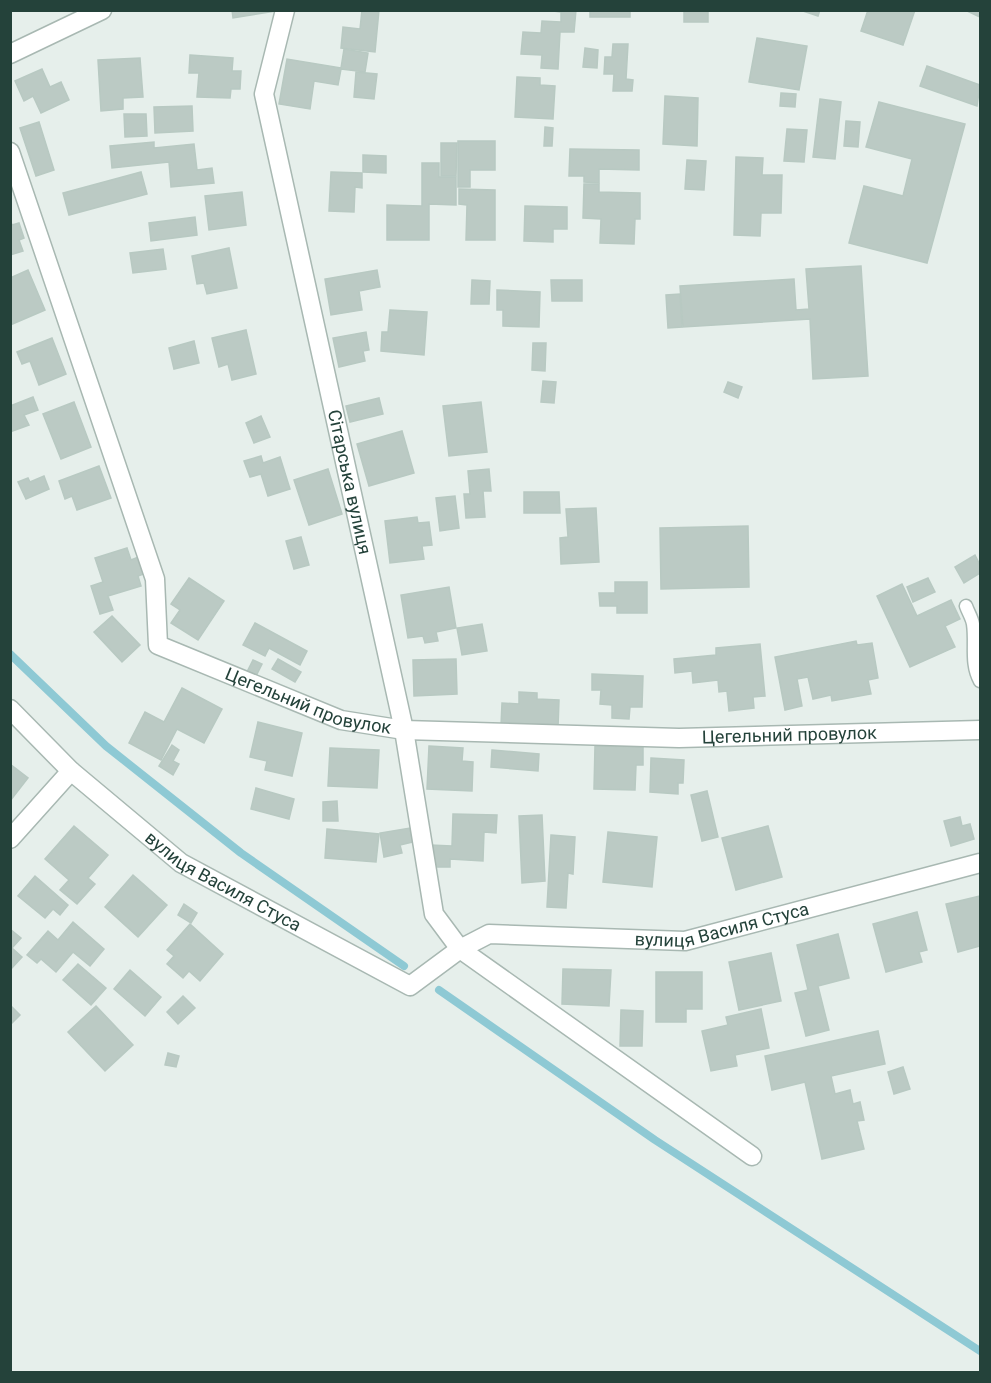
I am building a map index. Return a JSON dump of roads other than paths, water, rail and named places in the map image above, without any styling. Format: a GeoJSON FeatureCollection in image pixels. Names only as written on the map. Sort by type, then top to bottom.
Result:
{"type":"FeatureCollection","features":[{"type":"Feature","properties":{"kind":"street"},"geometry":{"type":"LineString","coordinates":[[10,54],[102,10]]}},
{"type":"Feature","properties":{"kind":"street","name":"Сітарська вулиця"},"geometry":{"type":"LineString","coordinates":[[285,10],[264,94],[404,730],[434,914],[460,950]]}},
{"type":"Feature","properties":{"kind":"street","name":"Цегельний провулок"},"geometry":{"type":"LineString","coordinates":[[10,152],[155,579],[158,645],[341,720],[404,730],[679,738],[981,730]]}},
{"type":"Feature","properties":{"kind":"street","name":"вулиця Василя Стуса"},"geometry":{"type":"LineString","coordinates":[[10,709],[71,771],[181,863],[410,986],[460,950],[489,934],[685,941],[981,863]]}},
{"type":"Feature","properties":{"kind":"street"},"geometry":{"type":"LineString","coordinates":[[10,839],[71,771]]}},
{"type":"Feature","properties":{"kind":"street"},"geometry":{"type":"LineString","coordinates":[[460,950],[752,1156]]}},
{"type":"Feature","properties":{"kind":"lane"},"geometry":{"type":"LineString","coordinates":[[966,606],[973,623],[976,674],[981,681]]}},
{"type":"Feature","properties":{"kind":"waterway"},"geometry":{"type":"LineString","coordinates":[[10,654],[106,746],[241,853],[404,966]]}},
{"type":"Feature","properties":{"kind":"waterway"},"geometry":{"type":"LineString","coordinates":[[439,990],[655,1140],[980,1351]]}}]}
